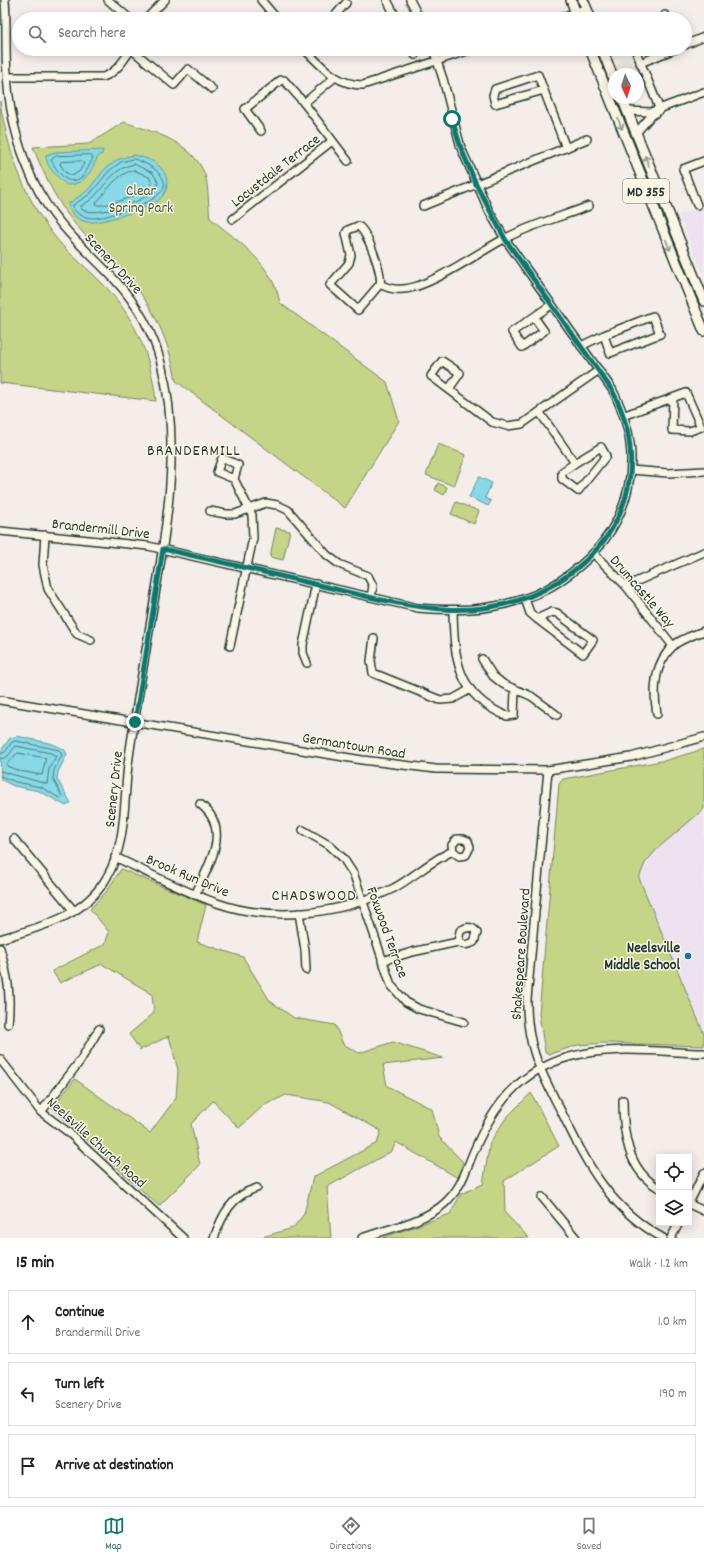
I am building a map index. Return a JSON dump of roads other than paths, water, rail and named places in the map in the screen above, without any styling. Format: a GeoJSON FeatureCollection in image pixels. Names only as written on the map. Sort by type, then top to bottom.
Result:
{"type":"FeatureCollection","features":[{"type":"Feature","properties":{"kind":"main road"},"geometry":{"type":"LineString","coordinates":[[571,0],[576,12]]}},
{"type":"Feature","properties":{"kind":"main road","name":"MD 355"},"geometry":{"type":"LineString","coordinates":[[593,56],[704,331]]}},
{"type":"Feature","properties":{"kind":"main road"},"geometry":{"type":"LineString","coordinates":[[605,56],[609,68]]}},
{"type":"Feature","properties":{"kind":"main road","name":"MD 355"},"geometry":{"type":"LineString","coordinates":[[624,104],[704,301]]}},
{"type":"Feature","properties":{"kind":"street","name":"Scenery Drive"},"geometry":{"type":"LineString","coordinates":[[0,939],[54,922],[74,911],[97,891],[104,881],[115,857],[122,832],[128,759],[170,498],[171,443],[166,385],[160,360],[151,335],[137,307],[115,280],[78,245],[56,220],[38,189],[18,137],[7,77],[5,0]]}},
{"type":"Feature","properties":{"kind":"street"},"geometry":{"type":"LineString","coordinates":[[108,0],[122,12]]}},
{"type":"Feature","properties":{"kind":"street"},"geometry":{"type":"LineString","coordinates":[[153,12],[165,0]]}},
{"type":"Feature","properties":{"kind":"street"},"geometry":{"type":"LineString","coordinates":[[261,0],[272,12]]}},
{"type":"Feature","properties":{"kind":"street"},"geometry":{"type":"LineString","coordinates":[[387,0],[393,12]]}},
{"type":"Feature","properties":{"kind":"street"},"geometry":{"type":"LineString","coordinates":[[410,0],[416,12]]}},
{"type":"Feature","properties":{"kind":"street"},"geometry":{"type":"LineString","coordinates":[[338,12],[346,3]]}},
{"type":"Feature","properties":{"kind":"street"},"geometry":{"type":"LineString","coordinates":[[692,42],[704,37]]}},
{"type":"Feature","properties":{"kind":"street"},"geometry":{"type":"LineString","coordinates":[[7,77],[103,77],[110,75],[126,56]]}},
{"type":"Feature","properties":{"kind":"street"},"geometry":{"type":"LineString","coordinates":[[139,56],[174,85],[188,69],[212,89]]}},
{"type":"Feature","properties":{"kind":"street"},"geometry":{"type":"LineString","coordinates":[[311,56],[334,78],[354,85],[363,86],[453,56]]}},
{"type":"Feature","properties":{"kind":"street","name":"Brandermill Drive"},"geometry":{"type":"LineString","coordinates":[[0,531],[163,549],[418,608],[453,611],[495,607],[525,599],[564,578],[594,554],[607,537],[619,516],[627,492],[631,470],[631,454],[625,415],[612,390],[505,239],[476,184],[456,134],[436,56]]}},
{"type":"Feature","properties":{"kind":"street"},"geometry":{"type":"LineString","coordinates":[[638,56],[660,110]]}},
{"type":"Feature","properties":{"kind":"street"},"geometry":{"type":"LineString","coordinates":[[640,63],[657,56]]}},
{"type":"Feature","properties":{"kind":"street"},"geometry":{"type":"LineString","coordinates":[[544,90],[495,104],[493,95],[495,89],[538,75],[544,90],[566,148]]}},
{"type":"Feature","properties":{"kind":"street"},"geometry":{"type":"LineString","coordinates":[[304,103],[334,78]]}},
{"type":"Feature","properties":{"kind":"street"},"geometry":{"type":"LineString","coordinates":[[261,131],[245,109],[281,80],[286,82],[304,103],[348,162]]}},
{"type":"Feature","properties":{"kind":"street"},"geometry":{"type":"LineString","coordinates":[[636,133],[651,116],[660,110],[704,92]]}},
{"type":"Feature","properties":{"kind":"street"},"geometry":{"type":"LineString","coordinates":[[627,111],[642,113],[660,110]]}},
{"type":"Feature","properties":{"kind":"street"},"geometry":{"type":"LineString","coordinates":[[423,206],[587,139]]}},
{"type":"Feature","properties":{"kind":"street","name":"Locustdale Terrace"},"geometry":{"type":"LineString","coordinates":[[233,218],[332,141]]}},
{"type":"Feature","properties":{"kind":"street"},"geometry":{"type":"LineString","coordinates":[[698,205],[683,169],[704,161]]}},
{"type":"Feature","properties":{"kind":"street"},"geometry":{"type":"LineString","coordinates":[[380,284],[394,289],[404,290],[414,287],[469,260],[505,239],[589,206]]}},
{"type":"Feature","properties":{"kind":"street"},"geometry":{"type":"LineString","coordinates":[[358,226],[363,231],[379,270],[380,284],[358,310],[330,285],[349,263],[351,255],[346,237],[348,230],[358,226]]}},
{"type":"Feature","properties":{"kind":"street"},"geometry":{"type":"LineString","coordinates":[[534,317],[544,331],[522,347],[512,332],[551,305]]}},
{"type":"Feature","properties":{"kind":"street"},"geometry":{"type":"LineString","coordinates":[[581,346],[604,335],[654,316],[660,334],[610,353],[604,335]]}},
{"type":"Feature","properties":{"kind":"street"},"geometry":{"type":"LineString","coordinates":[[449,389],[492,422],[499,425],[522,424],[540,413],[598,370]]}},
{"type":"Feature","properties":{"kind":"street"},"geometry":{"type":"LineString","coordinates":[[625,415],[686,393],[700,427],[690,431],[672,430],[673,398]]}},
{"type":"Feature","properties":{"kind":"street"},"geometry":{"type":"LineString","coordinates":[[540,413],[575,464]]}},
{"type":"Feature","properties":{"kind":"street"},"geometry":{"type":"LineString","coordinates":[[601,447],[606,456],[578,491],[562,479],[562,472],[575,464],[601,447]]}},
{"type":"Feature","properties":{"kind":"street"},"geometry":{"type":"LineString","coordinates":[[631,470],[668,473],[704,472]]}},
{"type":"Feature","properties":{"kind":"street"},"geometry":{"type":"LineString","coordinates":[[230,646],[248,568],[254,524],[234,479]]}},
{"type":"Feature","properties":{"kind":"street"},"geometry":{"type":"LineString","coordinates":[[210,511],[235,514],[266,503],[288,510],[327,555],[338,564],[368,576],[373,586],[371,597]]}},
{"type":"Feature","properties":{"kind":"street"},"geometry":{"type":"LineString","coordinates":[[45,535],[42,565],[48,589],[77,634],[91,640]]}},
{"type":"Feature","properties":{"kind":"street"},"geometry":{"type":"LineString","coordinates":[[626,586],[704,552]]}},
{"type":"Feature","properties":{"kind":"street","name":"Drumcastle Way"},"geometry":{"type":"LineString","coordinates":[[594,554],[626,586],[673,646]]}},
{"type":"Feature","properties":{"kind":"street"},"geometry":{"type":"LineString","coordinates":[[307,663],[303,653],[303,645],[316,584]]}},
{"type":"Feature","properties":{"kind":"street"},"geometry":{"type":"LineString","coordinates":[[525,599],[530,613],[537,619],[583,654],[593,640],[557,613],[552,612],[537,619]]}},
{"type":"Feature","properties":{"kind":"street"},"geometry":{"type":"LineString","coordinates":[[453,611],[454,648],[457,662],[470,690],[479,699],[507,716],[514,715],[514,690]]}},
{"type":"Feature","properties":{"kind":"street"},"geometry":{"type":"LineString","coordinates":[[657,714],[654,689],[660,667],[673,646],[704,631]]}},
{"type":"Feature","properties":{"kind":"street"},"geometry":{"type":"LineString","coordinates":[[374,638],[371,661],[373,673],[440,700],[454,700],[470,690]]}},
{"type":"Feature","properties":{"kind":"street"},"geometry":{"type":"LineString","coordinates":[[482,660],[493,676],[514,690],[532,696],[557,715]]}},
{"type":"Feature","properties":{"kind":"street","name":"Germantown Road"},"geometry":{"type":"LineString","coordinates":[[0,700],[403,766],[466,770],[548,770],[631,757],[704,737]]}},
{"type":"Feature","properties":{"kind":"street","name":"Shakespeare Boulevard"},"geometry":{"type":"LineString","coordinates":[[548,770],[527,999],[526,1021],[530,1040],[539,1070],[584,1159],[605,1189],[634,1219],[663,1238]]}},
{"type":"Feature","properties":{"kind":"street"},"geometry":{"type":"LineString","coordinates":[[195,895],[213,856],[216,841],[214,820],[208,810],[200,804]]}},
{"type":"Feature","properties":{"kind":"street","name":"Foxwood Terrace"},"geometry":{"type":"LineString","coordinates":[[303,830],[329,845],[343,858],[354,875],[391,985],[406,1002],[418,1009],[464,1022]]}},
{"type":"Feature","properties":{"kind":"street"},"geometry":{"type":"LineString","coordinates":[[14,839],[74,911]]}},
{"type":"Feature","properties":{"kind":"street","name":"Brook Run Drive"},"geometry":{"type":"LineString","coordinates":[[115,857],[195,895],[218,904],[247,911],[274,914],[299,913],[330,909],[362,900],[394,887],[442,855],[452,851]]}},
{"type":"Feature","properties":{"kind":"street"},"geometry":{"type":"LineString","coordinates":[[299,913],[305,950],[306,970]]}},
{"type":"Feature","properties":{"kind":"street"},"geometry":{"type":"LineString","coordinates":[[382,961],[412,952],[458,942]]}},
{"type":"Feature","properties":{"kind":"street"},"geometry":{"type":"LineString","coordinates":[[0,948],[8,979],[11,999],[8,1024]]}},
{"type":"Feature","properties":{"kind":"street"},"geometry":{"type":"LineString","coordinates":[[42,1112],[80,1061],[99,1029]]}},
{"type":"Feature","properties":{"kind":"street"},"geometry":{"type":"LineString","coordinates":[[362,1238],[426,1215],[444,1204],[464,1179],[483,1130],[501,1101],[523,1080],[539,1070],[567,1057],[594,1052],[704,1053]]}},
{"type":"Feature","properties":{"kind":"street","name":"Neelsville Church Road"},"geometry":{"type":"LineString","coordinates":[[0,1059],[42,1112],[68,1132],[183,1238]]}},
{"type":"Feature","properties":{"kind":"street"},"geometry":{"type":"LineString","coordinates":[[623,1100],[625,1139],[633,1159],[644,1175],[656,1185]]}},
{"type":"Feature","properties":{"kind":"street"},"geometry":{"type":"LineString","coordinates":[[692,1198],[704,1172]]}},
{"type":"Feature","properties":{"kind":"street"},"geometry":{"type":"LineString","coordinates":[[214,1238],[222,1216],[231,1204],[245,1191],[257,1188]]}},
{"type":"Feature","properties":{"kind":"street"},"geometry":{"type":"LineString","coordinates":[[542,1197],[576,1238]]}},
{"type":"Feature","properties":{"kind":"street"},"geometry":{"type":"LineString","coordinates":[[692,1205],[704,1211]]}},
{"type":"Feature","properties":{"kind":"street"},"geometry":{"type":"LineString","coordinates":[[671,1238],[677,1226]]}},
{"type":"Feature","properties":{"kind":"water"},"geometry":{"type":"Polygon","coordinates":[[[103,150],[102,154],[99,155],[87,176],[74,184],[67,185],[60,179],[50,168],[46,159],[46,155],[55,152],[103,150]]]}},
{"type":"Feature","properties":{"kind":"water"},"geometry":{"type":"Polygon","coordinates":[[[134,155],[154,162],[165,174],[167,187],[160,199],[135,211],[100,221],[87,222],[74,216],[68,204],[87,191],[106,168],[119,159],[134,155]]]}},
{"type":"Feature","properties":{"kind":"water"},"geometry":{"type":"Polygon","coordinates":[[[479,477],[492,483],[485,498],[491,501],[488,506],[469,497],[479,477]]]}},
{"type":"Feature","properties":{"kind":"water"},"geometry":{"type":"Polygon","coordinates":[[[17,736],[53,744],[64,749],[67,754],[58,772],[57,779],[71,803],[66,806],[39,791],[14,786],[1,780],[0,752],[10,738],[17,736]]]}},
{"type":"Feature","properties":{"kind":"place","name":"Neelsville Middle School"},"geometry":{"type":"Point","coordinates":[688,956]}},
{"type":"Feature","properties":{"kind":"district","name":"BRANDERMILL"},"geometry":{"type":"Point","coordinates":[194,449]}},
{"type":"Feature","properties":{"kind":"district","name":"CHADSWOOD"},"geometry":{"type":"Point","coordinates":[314,894]}},
{"type":"Feature","properties":{"kind":"park label","name":"Clear Spring Park"},"geometry":{"type":"Point","coordinates":[141,198]}}]}
